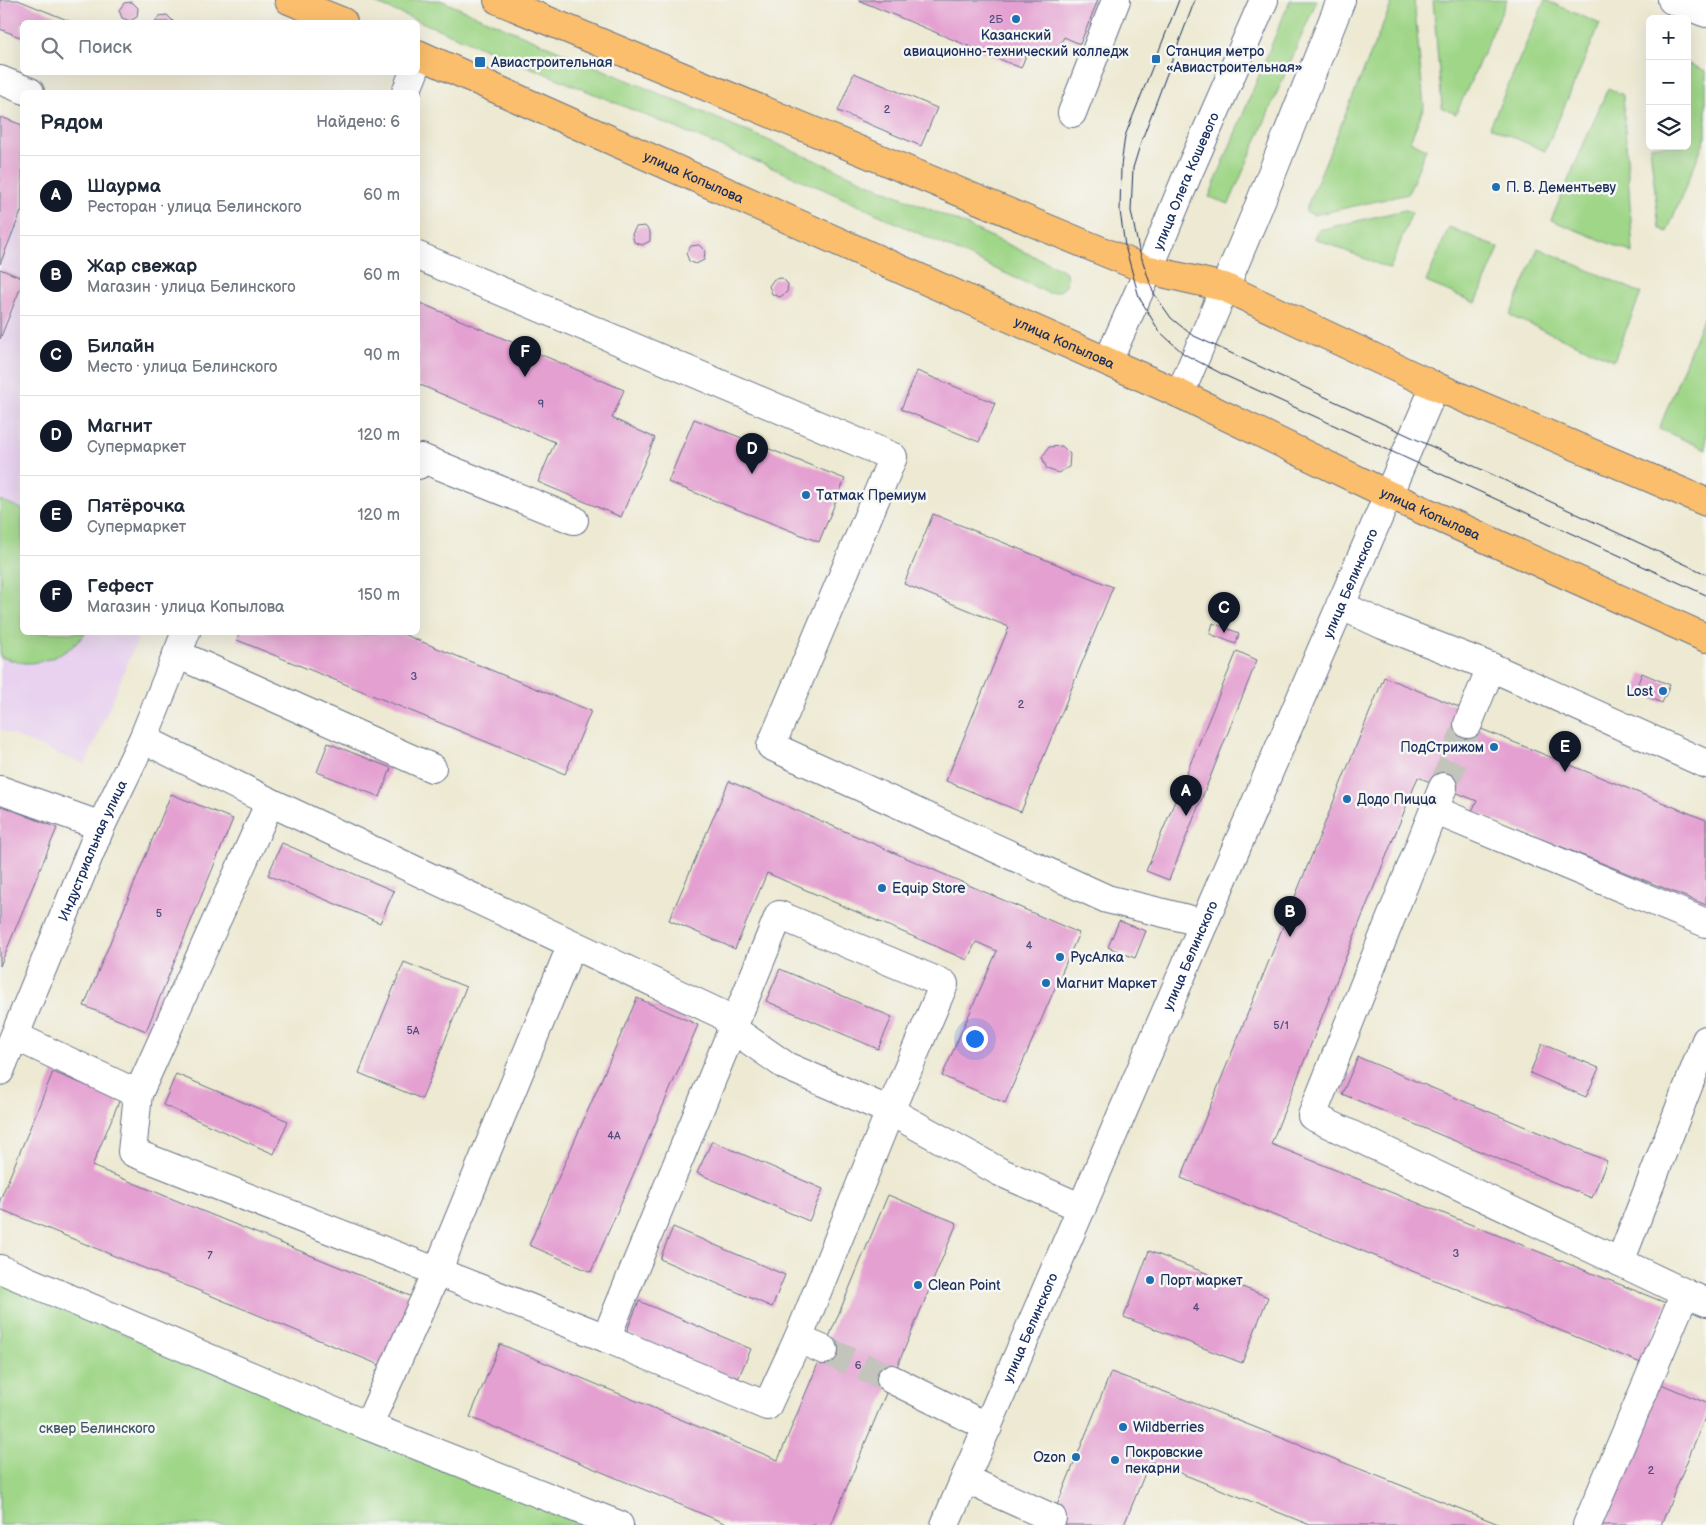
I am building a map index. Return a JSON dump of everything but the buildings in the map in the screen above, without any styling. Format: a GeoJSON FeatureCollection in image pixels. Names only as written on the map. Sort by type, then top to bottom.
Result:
{"type":"FeatureCollection","features":[{"type":"Feature","properties":{"kind":"main road"},"geometry":{"type":"LineString","coordinates":[[289,0],[338,20]]}},
{"type":"Feature","properties":{"kind":"main road"},"geometry":{"type":"LineString","coordinates":[[498,0],[1148,270],[1224,287],[1435,386],[1706,502]]}},
{"type":"Feature","properties":{"kind":"main road","name":"улица Копылова"},"geometry":{"type":"LineString","coordinates":[[420,62],[1108,361],[1389,495],[1706,638]]}},
{"type":"Feature","properties":{"kind":"street"},"geometry":{"type":"LineString","coordinates":[[1072,113],[1116,0]]}},
{"type":"Feature","properties":{"kind":"street","name":"улица Олега Кошевого"},"geometry":{"type":"LineString","coordinates":[[1108,361],[1264,0]]}},
{"type":"Feature","properties":{"kind":"street"},"geometry":{"type":"LineString","coordinates":[[1180,394],[1258,208],[1341,0]]}},
{"type":"Feature","properties":{"kind":"street"},"geometry":{"type":"LineString","coordinates":[[1672,0],[1706,13]]}},
{"type":"Feature","properties":{"kind":"street"},"geometry":{"type":"LineString","coordinates":[[407,90],[413,75]]}},
{"type":"Feature","properties":{"kind":"street"},"geometry":{"type":"LineString","coordinates":[[0,80],[25,90]]}},
{"type":"Feature","properties":{"kind":"street"},"geometry":{"type":"LineString","coordinates":[[420,257],[893,457],[771,746],[1107,899],[1204,922]]}},
{"type":"Feature","properties":{"kind":"street","name":"улица Белинского"},"geometry":{"type":"LineString","coordinates":[[945,1525],[1435,386]]}},
{"type":"Feature","properties":{"kind":"street"},"geometry":{"type":"LineString","coordinates":[[420,460],[421,458],[574,520]]}},
{"type":"Feature","properties":{"kind":"street"},"geometry":{"type":"LineString","coordinates":[[1340,605],[1383,625],[1491,667],[1706,764]]}},
{"type":"Feature","properties":{"kind":"street"},"geometry":{"type":"LineString","coordinates":[[182,643],[432,768]]}},
{"type":"Feature","properties":{"kind":"street","name":"Индустриальная улица"},"geometry":{"type":"LineString","coordinates":[[0,1070],[101,826],[143,739],[182,643]]}},
{"type":"Feature","properties":{"kind":"street"},"geometry":{"type":"LineString","coordinates":[[1468,724],[1491,667]]}},
{"type":"Feature","properties":{"kind":"street"},"geometry":{"type":"LineString","coordinates":[[143,739],[270,802],[723,1015],[734,1029],[786,1066],[890,1110],[1000,1172],[1082,1208]]}},
{"type":"Feature","properties":{"kind":"street"},"geometry":{"type":"LineString","coordinates":[[0,790],[101,826]]}},
{"type":"Feature","properties":{"kind":"street"},"geometry":{"type":"LineString","coordinates":[[1587,1525],[1695,1298],[1312,1116],[1438,798],[1706,923]]}},
{"type":"Feature","properties":{"kind":"street"},"geometry":{"type":"LineString","coordinates":[[270,802],[138,1094],[132,1152],[606,1338],[767,1406],[798,1339],[890,1110],[944,984],[779,915],[734,1029],[606,1338]]}},
{"type":"Feature","properties":{"kind":"street"},"geometry":{"type":"LineString","coordinates":[[368,1426],[437,1272],[572,944]]}},
{"type":"Feature","properties":{"kind":"street"},"geometry":{"type":"LineString","coordinates":[[15,1036],[138,1094]]}},
{"type":"Feature","properties":{"kind":"street"},"geometry":{"type":"LineString","coordinates":[[1620,1262],[1706,1040]]}},
{"type":"Feature","properties":{"kind":"street"},"geometry":{"type":"LineString","coordinates":[[0,1269],[368,1426],[619,1525]]}},
{"type":"Feature","properties":{"kind":"street"},"geometry":{"type":"LineString","coordinates":[[798,1339],[824,1350]]}},
{"type":"Feature","properties":{"kind":"street"},"geometry":{"type":"LineString","coordinates":[[891,1380],[988,1427]]}},
{"type":"Feature","properties":{"kind":"street"},"geometry":{"type":"LineString","coordinates":[[965,1479],[1052,1518]]}},
{"type":"Feature","properties":{"kind":"shaded area"},"geometry":{"type":"Polygon","coordinates":[[[0,116],[20,124],[20,635],[139,635],[85,765],[0,730],[0,116]]]}},
{"type":"Feature","properties":{"kind":"green space"},"geometry":{"type":"Polygon","coordinates":[[[368,0],[440,0],[957,221],[1066,272],[1066,286],[1061,290],[1048,293],[823,189],[368,0]]]}},
{"type":"Feature","properties":{"kind":"green space"},"geometry":{"type":"Polygon","coordinates":[[[1290,0],[1317,0],[1229,204],[1209,197],[1290,0]]]}},
{"type":"Feature","properties":{"kind":"green space"},"geometry":{"type":"Polygon","coordinates":[[[1393,0],[1414,0],[1424,107],[1410,141],[1426,149],[1408,194],[1314,215],[1305,211],[1393,0]]]}},
{"type":"Feature","properties":{"kind":"green space"},"geometry":{"type":"Polygon","coordinates":[[[1433,0],[1507,0],[1456,114],[1442,108],[1433,0]]]}},
{"type":"Feature","properties":{"kind":"green space"},"geometry":{"type":"Polygon","coordinates":[[[1545,0],[1600,24],[1545,151],[1490,127],[1545,0]]]}},
{"type":"Feature","properties":{"kind":"green space"},"geometry":{"type":"Polygon","coordinates":[[[1691,65],[1706,71],[1706,137],[1667,232],[1659,228],[1650,150],[1691,150],[1691,65]]]}},
{"type":"Feature","properties":{"kind":"green space"},"geometry":{"type":"Polygon","coordinates":[[[1608,88],[1623,95],[1633,253],[1551,220],[1608,88]]]}},
{"type":"Feature","properties":{"kind":"green space"},"geometry":{"type":"Polygon","coordinates":[[[1405,210],[1412,212],[1390,269],[1314,238],[1318,230],[1405,210]]]}},
{"type":"Feature","properties":{"kind":"green space"},"geometry":{"type":"Polygon","coordinates":[[[1449,227],[1499,248],[1476,303],[1426,282],[1449,227]]]}},
{"type":"Feature","properties":{"kind":"green space"},"geometry":{"type":"Polygon","coordinates":[[[1538,248],[1641,293],[1614,360],[1510,316],[1538,248]]]}},
{"type":"Feature","properties":{"kind":"green space"},"geometry":{"type":"Polygon","coordinates":[[[1706,311],[1706,449],[1659,429],[1706,311]]]}},
{"type":"Feature","properties":{"kind":"green space"},"geometry":{"type":"Polygon","coordinates":[[[0,500],[20,508],[20,635],[83,635],[67,650],[43,661],[24,663],[0,657],[0,500]]]}},
{"type":"Feature","properties":{"kind":"green space","name":"сквер Белинского"},"geometry":{"type":"Polygon","coordinates":[[[0,1282],[583,1525],[0,1525],[0,1282]]]}},
{"type":"Feature","properties":{"kind":"tunnel"},"geometry":{"type":"LineString","coordinates":[[1443,787],[1468,724]]}},
{"type":"Feature","properties":{"kind":"tunnel"},"geometry":{"type":"LineString","coordinates":[[824,1350],[891,1379]]}},
{"type":"Feature","properties":{"kind":"tram line"},"geometry":{"type":"LineString","coordinates":[[1179,0],[1125,136],[1121,166],[1120,211],[1125,246],[1139,297],[1159,331],[1184,354],[1224,375],[1706,595]]}},
{"type":"Feature","properties":{"kind":"tram line"},"geometry":{"type":"LineString","coordinates":[[1195,0],[1133,168],[1131,211],[1139,250],[1153,292],[1171,318],[1192,335],[1706,574]]}},
{"type":"Feature","properties":{"kind":"place","name":"Казанский авиационно-технический колледж"},"geometry":{"type":"Point","coordinates":[1016,19]}},
{"type":"Feature","properties":{"kind":"place","name":"Станция метро «Авиастроительная»"},"geometry":{"type":"Point","coordinates":[1156,59]}},
{"type":"Feature","properties":{"kind":"place","name":"Авиастроительная"},"geometry":{"type":"Point","coordinates":[480,62]}},
{"type":"Feature","properties":{"kind":"place","name":"П. В. Дементьеву"},"geometry":{"type":"Point","coordinates":[1496,187]}},
{"type":"Feature","properties":{"kind":"place","name":"Гефест"},"geometry":{"type":"Point","coordinates":[525,377]}},
{"type":"Feature","properties":{"kind":"place","name":"Магнит"},"geometry":{"type":"Point","coordinates":[752,474]}},
{"type":"Feature","properties":{"kind":"place","name":"Татмак Премиум"},"geometry":{"type":"Point","coordinates":[806,495]}},
{"type":"Feature","properties":{"kind":"place","name":"Билайн"},"geometry":{"type":"Point","coordinates":[1224,633]}},
{"type":"Feature","properties":{"kind":"place","name":"Lost"},"geometry":{"type":"Point","coordinates":[1663,691]}},
{"type":"Feature","properties":{"kind":"place","name":"ПодСтрижом"},"geometry":{"type":"Point","coordinates":[1494,747]}},
{"type":"Feature","properties":{"kind":"place","name":"Пятёрочка"},"geometry":{"type":"Point","coordinates":[1565,772]}},
{"type":"Feature","properties":{"kind":"place","name":"Додо Пицца"},"geometry":{"type":"Point","coordinates":[1347,799]}},
{"type":"Feature","properties":{"kind":"place","name":"Шаурма"},"geometry":{"type":"Point","coordinates":[1186,816]}},
{"type":"Feature","properties":{"kind":"place","name":"Equip Store"},"geometry":{"type":"Point","coordinates":[882,888]}},
{"type":"Feature","properties":{"kind":"place","name":"Жар свежар"},"geometry":{"type":"Point","coordinates":[1290,937]}},
{"type":"Feature","properties":{"kind":"place","name":"РусАлка"},"geometry":{"type":"Point","coordinates":[1060,957]}},
{"type":"Feature","properties":{"kind":"place","name":"Магнит Маркет"},"geometry":{"type":"Point","coordinates":[1046,983]}},
{"type":"Feature","properties":{"kind":"place","name":"Порт маркет"},"geometry":{"type":"Point","coordinates":[1150,1280]}},
{"type":"Feature","properties":{"kind":"place","name":"Clean Point"},"geometry":{"type":"Point","coordinates":[918,1285]}},
{"type":"Feature","properties":{"kind":"place","name":"Wildberries"},"geometry":{"type":"Point","coordinates":[1123,1427]}},
{"type":"Feature","properties":{"kind":"place","name":"Ozon"},"geometry":{"type":"Point","coordinates":[1076,1457]}},
{"type":"Feature","properties":{"kind":"place","name":"Покровские пекарни"},"geometry":{"type":"Point","coordinates":[1115,1460]}}]}
